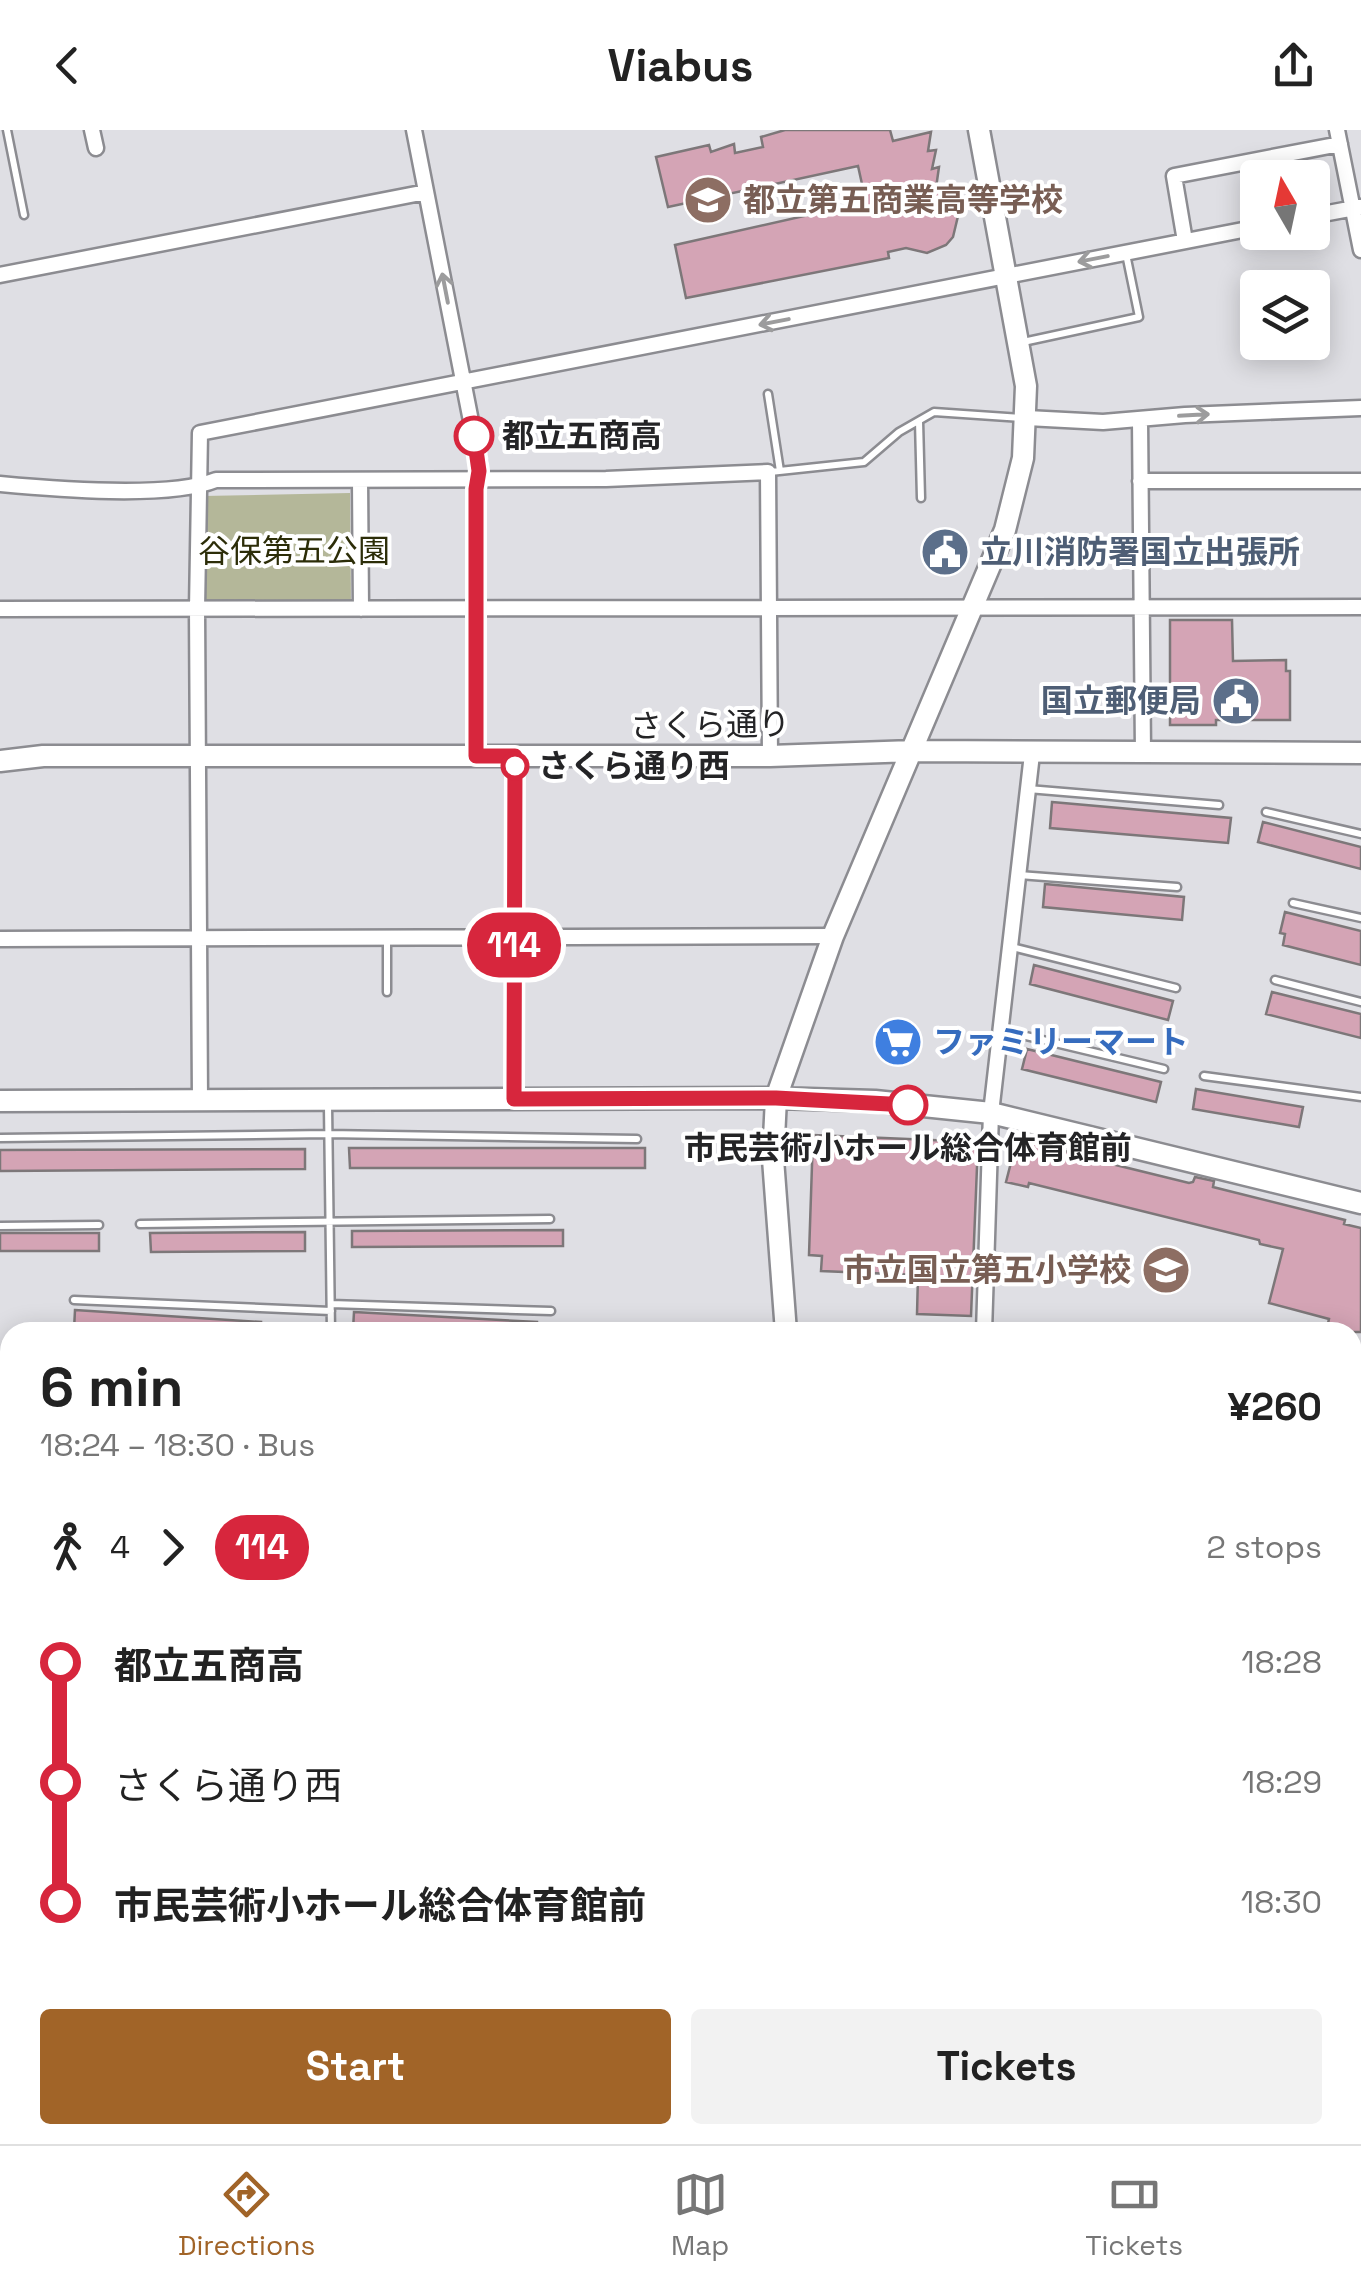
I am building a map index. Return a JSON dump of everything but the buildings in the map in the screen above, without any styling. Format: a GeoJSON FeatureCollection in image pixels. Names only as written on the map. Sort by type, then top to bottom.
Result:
{"type":"FeatureCollection","features":[{"type":"Feature","properties":{"kind":"street"},"geometry":{"type":"LineString","coordinates":[[92,130],[96,148]]}},
{"type":"Feature","properties":{"kind":"street"},"geometry":{"type":"LineString","coordinates":[[414,130],[479,462],[476,756]]}},
{"type":"Feature","properties":{"kind":"street"},"geometry":{"type":"LineString","coordinates":[[785,1322],[773,1159],[776,1098],[794,1037],[833,936],[914,751],[1005,530],[1016,493],[1027,418],[1026,386],[979,130]]}},
{"type":"Feature","properties":{"kind":"street"},"geometry":{"type":"LineString","coordinates":[[1185,241],[1174,176],[1338,137],[1357,208],[1361,250]]}},
{"type":"Feature","properties":{"kind":"street"},"geometry":{"type":"LineString","coordinates":[[0,275],[426,192]]}},
{"type":"Feature","properties":{"kind":"street"},"geometry":{"type":"LineString","coordinates":[[1330,213],[1357,208]]}},
{"type":"Feature","properties":{"kind":"street"},"geometry":{"type":"LineString","coordinates":[[200,1100],[200,433],[1240,230]]}},
{"type":"Feature","properties":{"kind":"street"},"geometry":{"type":"LineString","coordinates":[[1027,418],[1140,420],[1185,414],[1361,408]]}},
{"type":"Feature","properties":{"kind":"street"},"geometry":{"type":"LineString","coordinates":[[1140,420],[1143,753]]}},
{"type":"Feature","properties":{"kind":"street"},"geometry":{"type":"LineString","coordinates":[[0,484],[120,490],[200,486],[216,480],[478,480],[774,471],[769,608],[770,756]]}},
{"type":"Feature","properties":{"kind":"street"},"geometry":{"type":"LineString","coordinates":[[360,480],[361,609]]}},
{"type":"Feature","properties":{"kind":"street"},"geometry":{"type":"LineString","coordinates":[[1140,481],[1361,481]]}},
{"type":"Feature","properties":{"kind":"street"},"geometry":{"type":"LineString","coordinates":[[0,609],[1361,607]]}},
{"type":"Feature","properties":{"kind":"street","name":"さくら通り"},"geometry":{"type":"LineString","coordinates":[[0,761],[43,756],[770,756],[914,751],[1361,753]]}},
{"type":"Feature","properties":{"kind":"street"},"geometry":{"type":"LineString","coordinates":[[984,1322],[992,1113],[1032,754]]}},
{"type":"Feature","properties":{"kind":"street"},"geometry":{"type":"LineString","coordinates":[[514,1099],[515,756]]}},
{"type":"Feature","properties":{"kind":"street"},"geometry":{"type":"LineString","coordinates":[[0,939],[833,936]]}},
{"type":"Feature","properties":{"kind":"street"},"geometry":{"type":"LineString","coordinates":[[0,1101],[776,1098],[875,1102],[992,1113],[1361,1203]]}},
{"type":"Feature","properties":{"kind":"lane"},"geometry":{"type":"LineString","coordinates":[[7,130],[24,215]]}},
{"type":"Feature","properties":{"kind":"lane"},"geometry":{"type":"LineString","coordinates":[[1019,343],[1138,317],[1126,253]]}},
{"type":"Feature","properties":{"kind":"lane"},"geometry":{"type":"LineString","coordinates":[[768,394],[774,471],[864,462],[899,432],[934,412],[1027,418]]}},
{"type":"Feature","properties":{"kind":"lane"},"geometry":{"type":"LineString","coordinates":[[919,420],[921,498]]}},
{"type":"Feature","properties":{"kind":"lane"},"geometry":{"type":"LineString","coordinates":[[1028,789],[1219,806]]}},
{"type":"Feature","properties":{"kind":"lane"},"geometry":{"type":"LineString","coordinates":[[1266,812],[1361,834]]}},
{"type":"Feature","properties":{"kind":"lane"},"geometry":{"type":"LineString","coordinates":[[1018,875],[1177,888]]}},
{"type":"Feature","properties":{"kind":"lane"},"geometry":{"type":"LineString","coordinates":[[1293,904],[1361,918]]}},
{"type":"Feature","properties":{"kind":"lane"},"geometry":{"type":"LineString","coordinates":[[386,992],[388,938]]}},
{"type":"Feature","properties":{"kind":"lane"},"geometry":{"type":"LineString","coordinates":[[1010,947],[1176,988]]}},
{"type":"Feature","properties":{"kind":"lane"},"geometry":{"type":"LineString","coordinates":[[1276,980],[1361,1002]]}},
{"type":"Feature","properties":{"kind":"lane"},"geometry":{"type":"LineString","coordinates":[[1001,1030],[1164,1068]]}},
{"type":"Feature","properties":{"kind":"lane"},"geometry":{"type":"LineString","coordinates":[[1204,1076],[1361,1097]]}},
{"type":"Feature","properties":{"kind":"lane"},"geometry":{"type":"LineString","coordinates":[[328,1099],[331,1322]]}},
{"type":"Feature","properties":{"kind":"lane"},"geometry":{"type":"LineString","coordinates":[[0,1138],[328,1134],[637,1140]]}},
{"type":"Feature","properties":{"kind":"lane"},"geometry":{"type":"LineString","coordinates":[[140,1224],[550,1219]]}},
{"type":"Feature","properties":{"kind":"lane"},"geometry":{"type":"LineString","coordinates":[[0,1226],[99,1225]]}},
{"type":"Feature","properties":{"kind":"lane"},"geometry":{"type":"LineString","coordinates":[[74,1300],[551,1311]]}},
{"type":"Feature","properties":{"kind":"green space","name":"谷保第五公園"},"geometry":{"type":"Polygon","coordinates":[[[350,493],[351,606],[203,606],[203,496],[350,493]]]}},
{"type":"Feature","properties":{"kind":"bus line","name":"114"},"geometry":{"type":"LineString","coordinates":[[474,436],[479,462],[476,756],[515,756],[514,1099],[776,1098],[908,1105]]}},
{"type":"Feature","properties":{"kind":"place","name":"都立第五商業高等学校"},"geometry":{"type":"Point","coordinates":[708,200]}},
{"type":"Feature","properties":{"kind":"place","name":"都立五商高"},"geometry":{"type":"Point","coordinates":[474,436]}},
{"type":"Feature","properties":{"kind":"place","name":"立川消防署国立出張所"},"geometry":{"type":"Point","coordinates":[945,552]}},
{"type":"Feature","properties":{"kind":"place","name":"国立郵便局"},"geometry":{"type":"Point","coordinates":[1236,701]}},
{"type":"Feature","properties":{"kind":"place","name":"さくら通り西"},"geometry":{"type":"Point","coordinates":[515,766]}},
{"type":"Feature","properties":{"kind":"place","name":"ファミリーマート"},"geometry":{"type":"Point","coordinates":[898,1042]}},
{"type":"Feature","properties":{"kind":"place","name":"市民芸術小ホール総合体育館前"},"geometry":{"type":"Point","coordinates":[908,1105]}},
{"type":"Feature","properties":{"kind":"place","name":"市立国立第五小学校"},"geometry":{"type":"Point","coordinates":[1166,1270]}}]}
